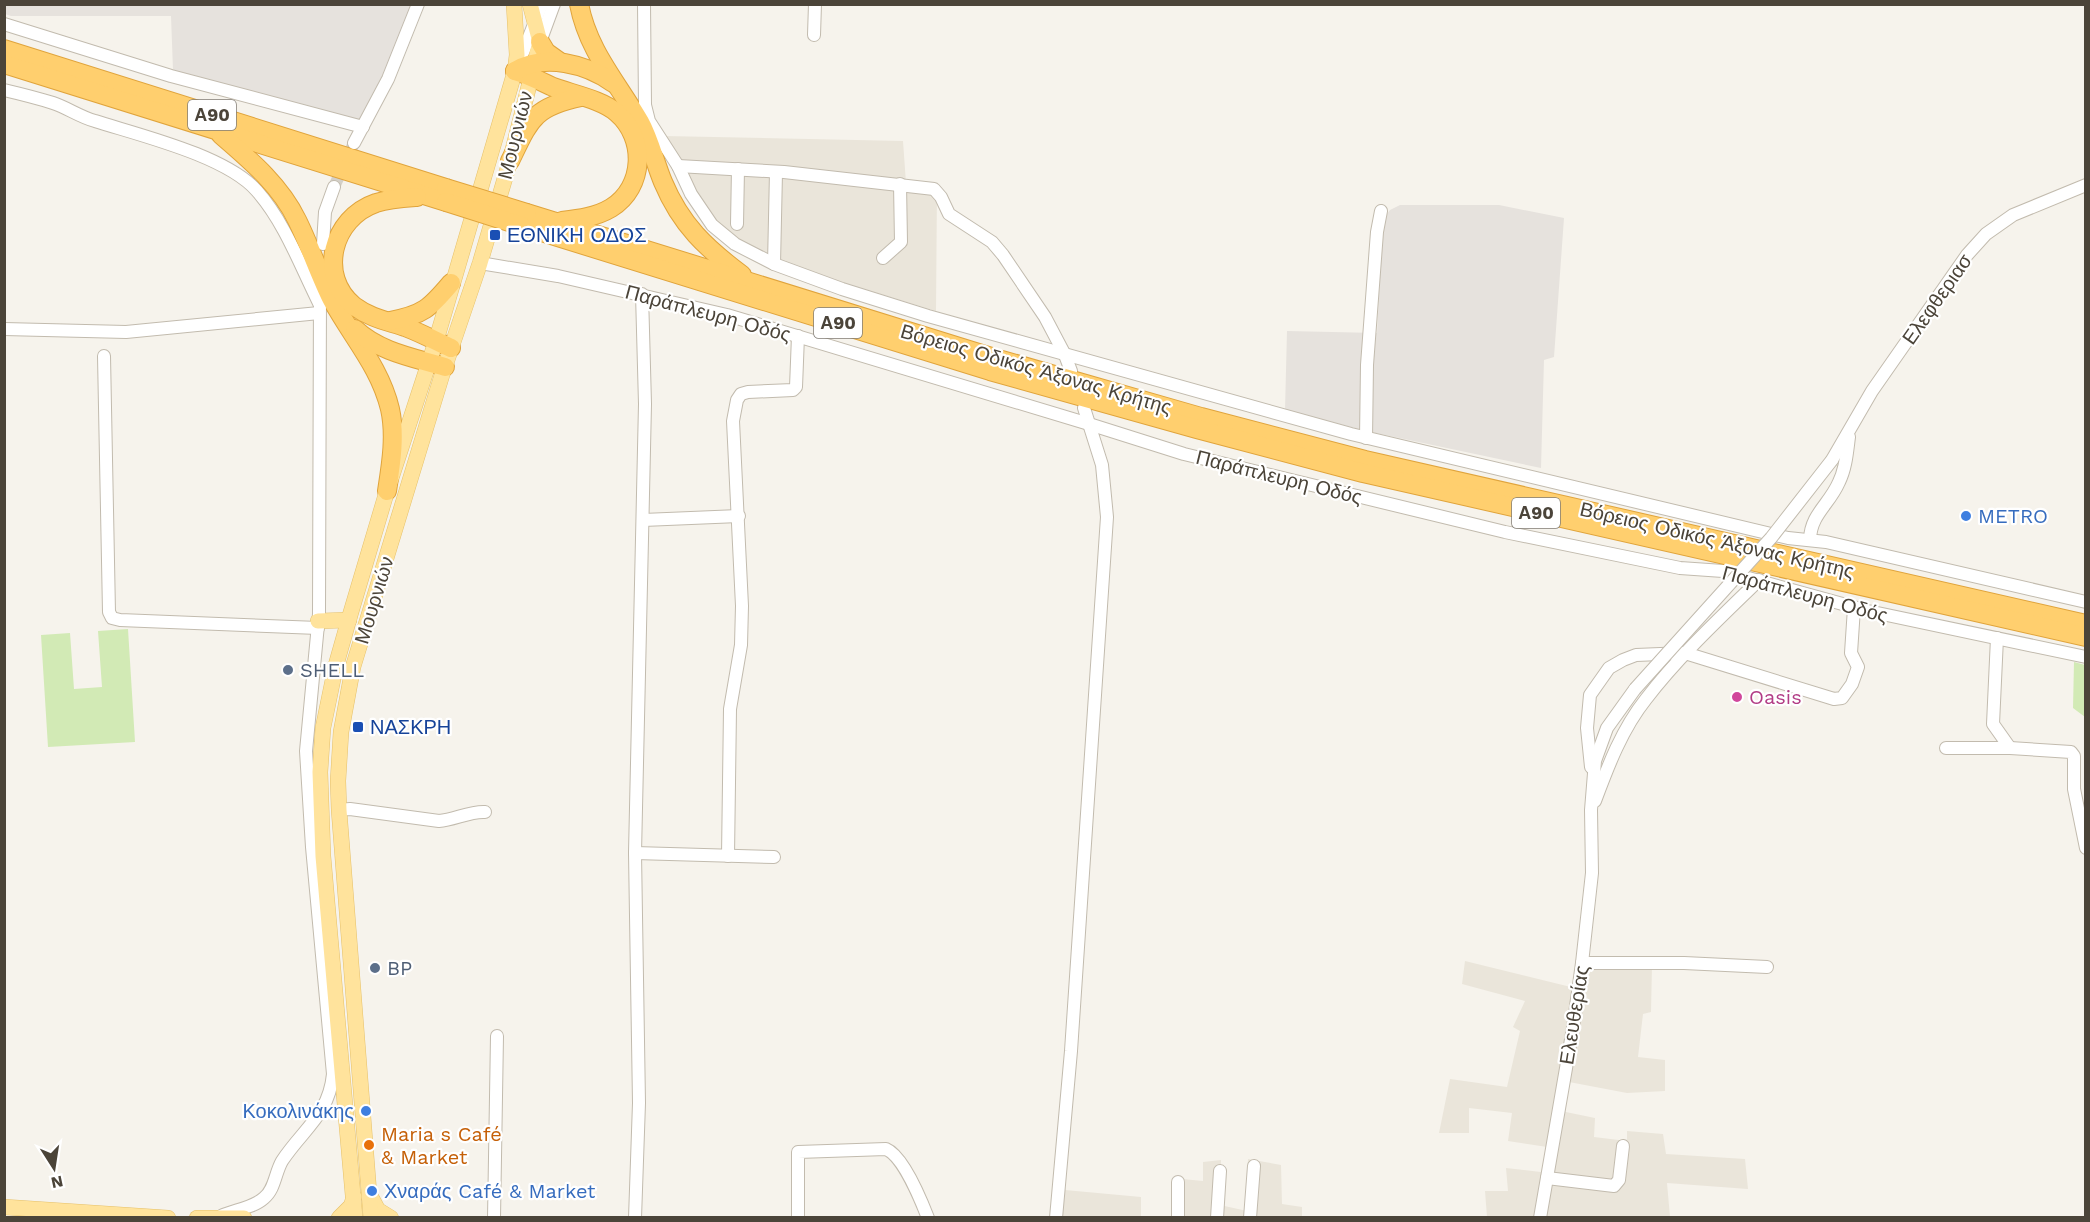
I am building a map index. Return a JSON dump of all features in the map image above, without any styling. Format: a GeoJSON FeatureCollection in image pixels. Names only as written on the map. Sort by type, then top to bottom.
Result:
{"type":"FeatureCollection","features":[{"type":"Feature","properties":{"kind":"highway"},"geometry":{"type":"LineString","coordinates":[[579,4],[588,38],[600,61],[642,126],[676,210],[691,231],[711,251],[753,283]]}},
{"type":"Feature","properties":{"kind":"highway"},"geometry":{"type":"LineString","coordinates":[[537,35],[546,52],[560,62],[596,73],[617,86]]}},
{"type":"Feature","properties":{"kind":"highway","name":"Βόρειος Οδικός Άξονας Κρήτης"},"geometry":{"type":"LineString","coordinates":[[4,49],[990,371],[1330,464],[2085,637]]}},
{"type":"Feature","properties":{"kind":"highway"},"geometry":{"type":"LineString","coordinates":[[526,70],[560,62]]}},
{"type":"Feature","properties":{"kind":"highway","name":"Βόρειος Οδικός Άξονας Κρήτης"},"geometry":{"type":"LineString","coordinates":[[4,63],[425,196],[446,195]]}},
{"type":"Feature","properties":{"kind":"highway"},"geometry":{"type":"LineString","coordinates":[[526,70],[616,112],[628,125],[637,146],[639,168],[632,186],[612,207],[594,215],[557,222]]}},
{"type":"Feature","properties":{"kind":"highway"},"geometry":{"type":"LineString","coordinates":[[510,161],[534,116],[554,104],[581,97]]}},
{"type":"Feature","properties":{"kind":"highway"},"geometry":{"type":"LineString","coordinates":[[215,130],[264,174],[297,219],[333,301],[380,379],[391,411],[393,442],[387,491]]}},
{"type":"Feature","properties":{"kind":"highway"},"geometry":{"type":"LineString","coordinates":[[425,196],[376,203],[351,217],[336,238],[333,267],[340,291],[356,307],[370,316],[405,327],[444,344]]}},
{"type":"Feature","properties":{"kind":"highway","name":"Βόρειος Οδικός Άξονας Κρήτης"},"geometry":{"type":"LineString","coordinates":[[525,219],[557,222],[1006,362],[1365,460],[2085,624]]}},
{"type":"Feature","properties":{"kind":"highway"},"geometry":{"type":"LineString","coordinates":[[385,321],[416,315],[424,311],[452,283]]}},
{"type":"Feature","properties":{"kind":"highway"},"geometry":{"type":"LineString","coordinates":[[345,320],[360,334],[389,350],[437,364]]}},
{"type":"Feature","properties":{"kind":"main road"},"geometry":{"type":"LineString","coordinates":[[355,1218],[324,867],[321,790],[323,728],[336,665],[387,491],[444,344],[452,283],[526,70],[517,55],[514,4]]}},
{"type":"Feature","properties":{"kind":"main road"},"geometry":{"type":"LineString","coordinates":[[530,4],[537,35]]}},
{"type":"Feature","properties":{"kind":"main road","name":"Μουρνιών"},"geometry":{"type":"LineString","coordinates":[[444,344],[480,263],[510,161],[526,70],[537,35]]}},
{"type":"Feature","properties":{"kind":"main road","name":"Μουρνιών"},"geometry":{"type":"LineString","coordinates":[[371,1218],[339,810],[341,732],[353,668],[437,364]]}},
{"type":"Feature","properties":{"kind":"main road"},"geometry":{"type":"LineString","coordinates":[[318,625],[349,620]]}},
{"type":"Feature","properties":{"kind":"main road"},"geometry":{"type":"LineString","coordinates":[[369,1192],[378,1210],[391,1218]]}},
{"type":"Feature","properties":{"kind":"main road"},"geometry":{"type":"LineString","coordinates":[[339,1218],[351,1206],[354,1197]]}},
{"type":"Feature","properties":{"kind":"main road"},"geometry":{"type":"LineString","coordinates":[[4,1207],[59,1214],[168,1218]]}},
{"type":"Feature","properties":{"kind":"main road"},"geometry":{"type":"LineString","coordinates":[[197,1218],[221,1216],[244,1218]]}},
{"type":"Feature","properties":{"kind":"street"},"geometry":{"type":"LineString","coordinates":[[354,143],[388,79],[418,4]]}},
{"type":"Feature","properties":{"kind":"street","name":"Μουρνιών"},"geometry":{"type":"LineString","coordinates":[[537,35],[542,4]]}},
{"type":"Feature","properties":{"kind":"street","name":"Μουρνιών"},"geometry":{"type":"LineString","coordinates":[[537,35],[554,4]]}},
{"type":"Feature","properties":{"kind":"street"},"geometry":{"type":"LineString","coordinates":[[644,4],[649,121],[678,166],[691,194],[712,225],[735,244],[774,264],[842,289],[928,316],[1366,438],[1788,538],[1810,539],[2085,602]]}},
{"type":"Feature","properties":{"kind":"street"},"geometry":{"type":"LineString","coordinates":[[814,35],[815,4]]}},
{"type":"Feature","properties":{"kind":"street"},"geometry":{"type":"LineString","coordinates":[[4,24],[171,76],[363,127]]}},
{"type":"Feature","properties":{"kind":"street"},"geometry":{"type":"LineString","coordinates":[[4,90],[52,103],[84,118],[183,150],[232,170],[256,189],[269,206],[319,303],[318,625],[306,751],[312,847],[333,1074],[332,1086],[323,1109],[282,1161],[266,1197],[260,1202],[221,1216]]}},
{"type":"Feature","properties":{"kind":"street"},"geometry":{"type":"LineString","coordinates":[[678,166],[776,172],[934,189],[938,192],[949,214],[992,242],[1003,255],[1045,317],[1071,371]]}},
{"type":"Feature","properties":{"kind":"street"},"geometry":{"type":"LineString","coordinates":[[737,224],[738,169]]}},
{"type":"Feature","properties":{"kind":"street"},"geometry":{"type":"LineString","coordinates":[[774,264],[776,172]]}},
{"type":"Feature","properties":{"kind":"street"},"geometry":{"type":"LineString","coordinates":[[884,258],[901,242],[900,184]]}},
{"type":"Feature","properties":{"kind":"street","name":"Ελεφθεριασ"},"geometry":{"type":"LineString","coordinates":[[1593,779],[1598,752],[1607,728],[1635,689],[1771,538],[1832,460],[1872,391],[1967,255],[1986,234],[2013,215],[2085,185]]}},
{"type":"Feature","properties":{"kind":"street"},"geometry":{"type":"LineString","coordinates":[[322,244],[325,213],[334,187]]}},
{"type":"Feature","properties":{"kind":"street"},"geometry":{"type":"LineString","coordinates":[[1366,438],[1367,365],[1377,232],[1381,211]]}},
{"type":"Feature","properties":{"kind":"street","name":"Παράπλευρη Οδός"},"geometry":{"type":"LineString","coordinates":[[480,263],[642,294],[727,315],[1185,454],[1505,532],[1680,568],[1723,571],[1854,608],[2085,657]]}},
{"type":"Feature","properties":{"kind":"street"},"geometry":{"type":"LineString","coordinates":[[635,1218],[639,1103],[635,853],[645,404],[642,294]]}},
{"type":"Feature","properties":{"kind":"street"},"geometry":{"type":"LineString","coordinates":[[4,329],[126,332],[319,303]]}},
{"type":"Feature","properties":{"kind":"street"},"geometry":{"type":"LineString","coordinates":[[728,856],[730,709],[742,626],[743,585],[733,422],[737,400],[741,394],[793,390],[796,387],[798,336]]}},
{"type":"Feature","properties":{"kind":"street"},"geometry":{"type":"LineString","coordinates":[[104,356],[109,612],[112,618],[318,625]]}},
{"type":"Feature","properties":{"kind":"street"},"geometry":{"type":"LineString","coordinates":[[1056,1218],[1071,1051],[1107,517],[1102,465],[1084,408]]}},
{"type":"Feature","properties":{"kind":"street"},"geometry":{"type":"LineString","coordinates":[[1810,539],[1813,521],[1840,480],[1850,431]]}},
{"type":"Feature","properties":{"kind":"street"},"geometry":{"type":"LineString","coordinates":[[643,520],[739,516]]}},
{"type":"Feature","properties":{"kind":"street"},"geometry":{"type":"LineString","coordinates":[[1591,812],[1623,735],[1645,700],[1685,653],[1759,580]]}},
{"type":"Feature","properties":{"kind":"street"},"geometry":{"type":"LineString","coordinates":[[1593,779],[1588,744],[1587,706],[1595,685],[1609,668],[1623,660],[1649,653],[1685,653],[1834,699],[1842,698],[1852,684],[1858,667],[1851,653],[1854,608]]}},
{"type":"Feature","properties":{"kind":"street"},"geometry":{"type":"LineString","coordinates":[[1997,638],[1993,724],[2010,748]]}},
{"type":"Feature","properties":{"kind":"street"},"geometry":{"type":"LineString","coordinates":[[1946,748],[2010,748],[2071,752],[2074,756],[2074,789],[2085,848]]}},
{"type":"Feature","properties":{"kind":"street","name":"Ελευθερίας"},"geometry":{"type":"LineString","coordinates":[[1540,1218],[1582,963],[1592,873],[1593,779]]}},
{"type":"Feature","properties":{"kind":"street"},"geometry":{"type":"LineString","coordinates":[[339,810],[350,809],[439,821],[485,812]]}},
{"type":"Feature","properties":{"kind":"street"},"geometry":{"type":"LineString","coordinates":[[635,853],[774,857]]}},
{"type":"Feature","properties":{"kind":"street"},"geometry":{"type":"LineString","coordinates":[[1582,963],[1684,963],[1767,967]]}},
{"type":"Feature","properties":{"kind":"street"},"geometry":{"type":"LineString","coordinates":[[494,1218],[497,1036]]}},
{"type":"Feature","properties":{"kind":"street"},"geometry":{"type":"LineString","coordinates":[[1547,1178],[1614,1186],[1619,1180],[1623,1146]]}},
{"type":"Feature","properties":{"kind":"street"},"geometry":{"type":"LineString","coordinates":[[798,1218],[798,1152],[886,1149],[895,1155],[914,1184],[928,1218]]}},
{"type":"Feature","properties":{"kind":"street"},"geometry":{"type":"LineString","coordinates":[[1250,1218],[1254,1166]]}},
{"type":"Feature","properties":{"kind":"street"},"geometry":{"type":"LineString","coordinates":[[1217,1218],[1220,1171]]}},
{"type":"Feature","properties":{"kind":"street"},"geometry":{"type":"LineString","coordinates":[[1178,1182],[1178,1218]]}},
{"type":"Feature","properties":{"kind":"shaded area"},"geometry":{"type":"Polygon","coordinates":[[[4,5],[414,5],[382,83],[360,120],[173,70],[171,16],[11,16],[5,14],[4,5]]]}},
{"type":"Feature","properties":{"kind":"shaded area"},"geometry":{"type":"Polygon","coordinates":[[[664,136],[903,141],[906,183],[937,188],[936,311],[779,263],[744,247],[716,224],[692,195],[664,136]]]}},
{"type":"Feature","properties":{"kind":"shaded area"},"geometry":{"type":"Polygon","coordinates":[[[1400,205],[1499,205],[1564,218],[1554,357],[1544,360],[1541,468],[1371,432],[1285,410],[1287,331],[1377,333],[1383,219],[1390,210],[1400,205]]]}},
{"type":"Feature","properties":{"kind":"shaded area"},"geometry":{"type":"Polygon","coordinates":[[[1465,961],[1583,990],[1589,965],[1652,965],[1651,1012],[1643,1014],[1638,1057],[1665,1060],[1665,1091],[1627,1093],[1569,1082],[1561,1111],[1595,1118],[1594,1137],[1627,1141],[1627,1131],[1663,1134],[1666,1154],[1745,1159],[1748,1189],[1667,1183],[1670,1217],[1487,1217],[1485,1191],[1508,1191],[1506,1168],[1549,1173],[1554,1148],[1508,1141],[1512,1113],[1469,1108],[1469,1133],[1439,1133],[1450,1079],[1507,1087],[1520,1031],[1513,1027],[1525,1001],[1462,984],[1465,961]]]}},
{"type":"Feature","properties":{"kind":"shaded area"},"geometry":{"type":"Polygon","coordinates":[[[1248,1159],[1281,1165],[1282,1204],[1302,1207],[1302,1217],[1171,1218],[1172,1178],[1203,1181],[1203,1162],[1221,1160],[1220,1205],[1247,1211],[1248,1159]]]}},
{"type":"Feature","properties":{"kind":"shaded area"},"geometry":{"type":"Polygon","coordinates":[[[1065,1190],[1141,1197],[1141,1217],[1061,1218],[1065,1190]]]}},
{"type":"Feature","properties":{"kind":"green space"},"geometry":{"type":"Polygon","coordinates":[[[128,629],[135,742],[48,747],[41,635],[70,633],[74,689],[102,687],[98,631],[128,629]]]}},
{"type":"Feature","properties":{"kind":"green space"},"geometry":{"type":"Polygon","coordinates":[[[2074,662],[2085,665],[2085,717],[2073,708],[2074,662]]]}},
{"type":"Feature","properties":{"kind":"tunnel"},"geometry":{"type":"LineString","coordinates":[[334,187],[354,143]]}},
{"type":"Feature","properties":{"kind":"place","name":"ΕΘΝΙΚΗ ΟΔΟΣ"},"geometry":{"type":"Point","coordinates":[495,235]}},
{"type":"Feature","properties":{"kind":"place","name":"METRO"},"geometry":{"type":"Point","coordinates":[1966,516]}},
{"type":"Feature","properties":{"kind":"place","name":"SHELL"},"geometry":{"type":"Point","coordinates":[288,670]}},
{"type":"Feature","properties":{"kind":"place","name":"Oasis"},"geometry":{"type":"Point","coordinates":[1737,697]}},
{"type":"Feature","properties":{"kind":"place","name":"ΝΑΣΚΡΗ"},"geometry":{"type":"Point","coordinates":[358,727]}},
{"type":"Feature","properties":{"kind":"place","name":"BP"},"geometry":{"type":"Point","coordinates":[375,968]}},
{"type":"Feature","properties":{"kind":"place","name":"Κοκολινάκης"},"geometry":{"type":"Point","coordinates":[366,1111]}},
{"type":"Feature","properties":{"kind":"place","name":"Maria s Café & Market"},"geometry":{"type":"Point","coordinates":[369,1145]}},
{"type":"Feature","properties":{"kind":"place","name":"Χναράς Café & Market"},"geometry":{"type":"Point","coordinates":[372,1191]}}]}
